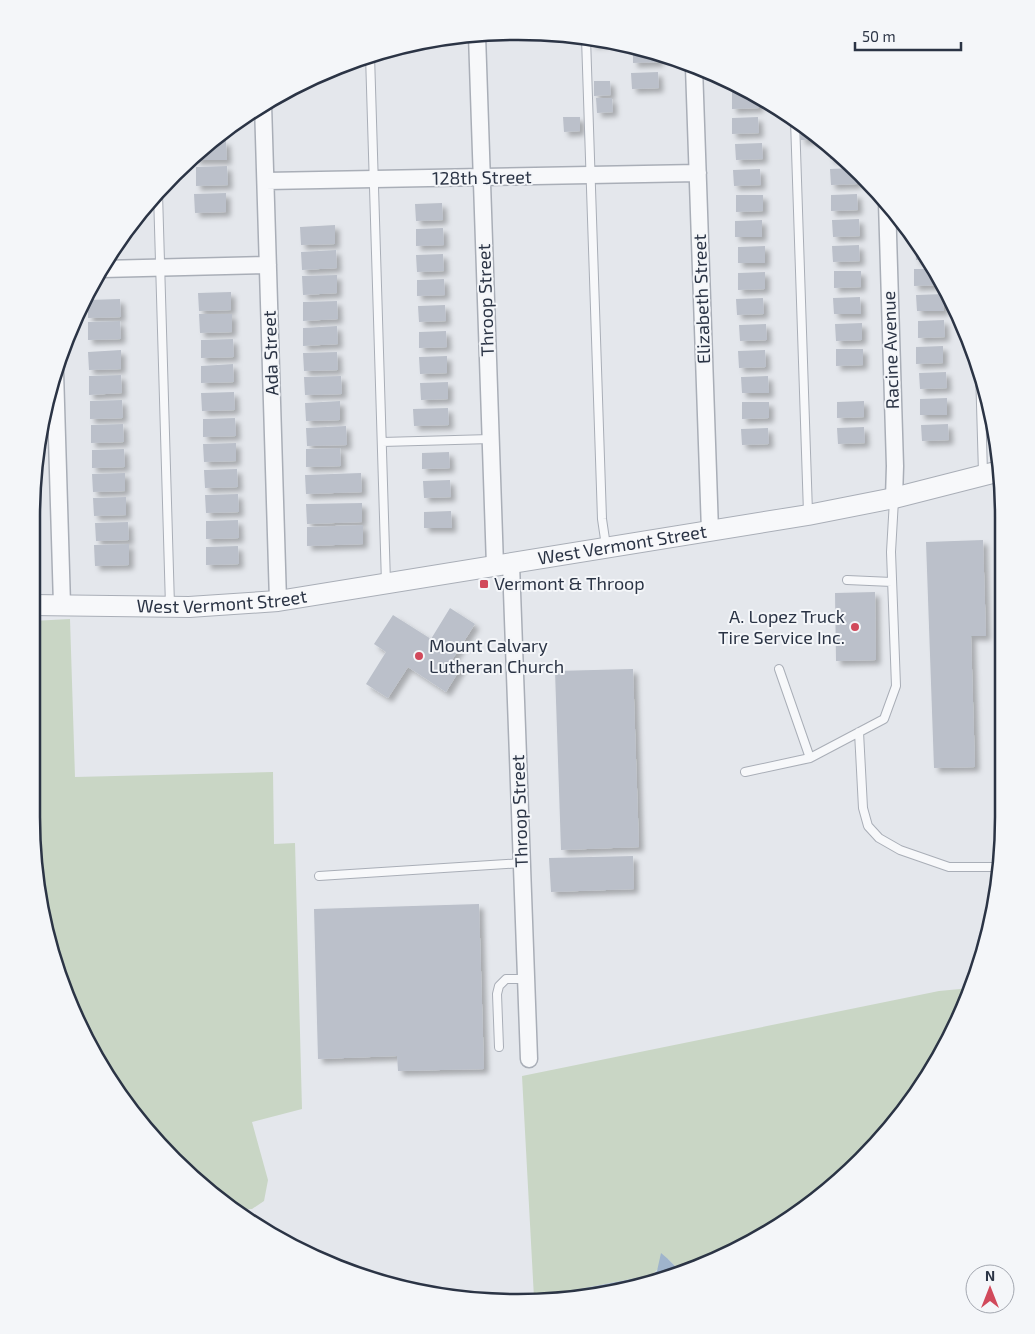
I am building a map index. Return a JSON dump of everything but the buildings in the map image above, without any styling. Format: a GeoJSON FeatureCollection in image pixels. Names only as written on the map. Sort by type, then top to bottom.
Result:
{"type":"FeatureCollection","features":[{"type":"Feature","properties":{"kind":"street","name":"Throop Street"},"geometry":{"type":"LineString","coordinates":[[477,42],[491,439],[503,565],[522,863],[528,1059]]}},
{"type":"Feature","properties":{"kind":"street","name":"Elizabeth Street"},"geometry":{"type":"LineString","coordinates":[[694,74],[710,531]]}},
{"type":"Feature","properties":{"kind":"street","name":"Ada Street"},"geometry":{"type":"LineString","coordinates":[[263,113],[278,601]]}},
{"type":"Feature","properties":{"kind":"street","name":"128th Street"},"geometry":{"type":"LineString","coordinates":[[266,181],[698,174]]}},
{"type":"Feature","properties":{"kind":"street","name":"Racine Avenue"},"geometry":{"type":"LineString","coordinates":[[886,215],[895,466],[894,498]]}},
{"type":"Feature","properties":{"kind":"street"},"geometry":{"type":"LineString","coordinates":[[110,269],[268,265]]}},
{"type":"Feature","properties":{"kind":"street"},"geometry":{"type":"LineString","coordinates":[[56,395],[62,605]]}},
{"type":"Feature","properties":{"kind":"street","name":"West Vermont Street"},"geometry":{"type":"LineString","coordinates":[[40,605],[189,607],[278,601],[808,515],[894,498],[991,474]]}},
{"type":"Feature","properties":{"kind":"lane"},"geometry":{"type":"LineString","coordinates":[[586,45],[602,519],[606,548]]}},
{"type":"Feature","properties":{"kind":"lane"},"geometry":{"type":"LineString","coordinates":[[370,63],[386,584]]}},
{"type":"Feature","properties":{"kind":"lane"},"geometry":{"type":"LineString","coordinates":[[795,129],[808,515]]}},
{"type":"Feature","properties":{"kind":"lane"},"geometry":{"type":"LineString","coordinates":[[158,203],[170,606]]}},
{"type":"Feature","properties":{"kind":"lane"},"geometry":{"type":"LineString","coordinates":[[985,422],[991,474]]}},
{"type":"Feature","properties":{"kind":"lane"},"geometry":{"type":"LineString","coordinates":[[382,442],[491,439]]}},
{"type":"Feature","properties":{"kind":"lane"},"geometry":{"type":"LineString","coordinates":[[745,772],[810,758],[884,719],[896,686],[892,582],[894,498]]}},
{"type":"Feature","properties":{"kind":"lane"},"geometry":{"type":"LineString","coordinates":[[847,580],[892,582]]}},
{"type":"Feature","properties":{"kind":"lane"},"geometry":{"type":"LineString","coordinates":[[779,669],[810,758]]}},
{"type":"Feature","properties":{"kind":"lane"},"geometry":{"type":"LineString","coordinates":[[859,732],[863,808],[868,826],[879,838],[900,850],[949,867],[992,867]]}},
{"type":"Feature","properties":{"kind":"lane"},"geometry":{"type":"LineString","coordinates":[[319,876],[522,863]]}},
{"type":"Feature","properties":{"kind":"lane"},"geometry":{"type":"LineString","coordinates":[[499,1047],[497,994],[499,986],[506,979],[526,979]]}},
{"type":"Feature","properties":{"kind":"green space"},"geometry":{"type":"Polygon","coordinates":[[[70,619],[75,777],[273,772],[274,844],[295,843],[302,1109],[252,1122],[268,1180],[264,1201],[252,1209],[246,1209],[203,1176],[158,1131],[139,1107],[120,1082],[89,1028],[65,970],[49,910],[41,848],[40,621],[70,619]]]}},
{"type":"Feature","properties":{"kind":"green space"},"geometry":{"type":"Polygon","coordinates":[[[963,989],[946,1028],[915,1082],[877,1131],[855,1154],[832,1176],[783,1214],[729,1245],[676,1267],[668,1259],[649,1276],[570,1291],[534,1293],[522,1076],[939,991],[963,989]]]}},
{"type":"Feature","properties":{"kind":"water"},"geometry":{"type":"Polygon","coordinates":[[[661,1253],[676,1267],[653,1275],[657,1271],[661,1253]]]}},
{"type":"Feature","properties":{"kind":"water"},"geometry":{"type":"Polygon","coordinates":[[[649,1276],[611,1285],[571,1291],[649,1276]]]}},
{"type":"Feature","properties":{"kind":"place","name":"Vermont & Throop"},"geometry":{"type":"Point","coordinates":[484,584]}},
{"type":"Feature","properties":{"kind":"place","name":"A. Lopez Truck Tire Service Inc."},"geometry":{"type":"Point","coordinates":[855,627]}},
{"type":"Feature","properties":{"kind":"place","name":"Mount Calvary Lutheran Church"},"geometry":{"type":"Point","coordinates":[419,656]}}]}
